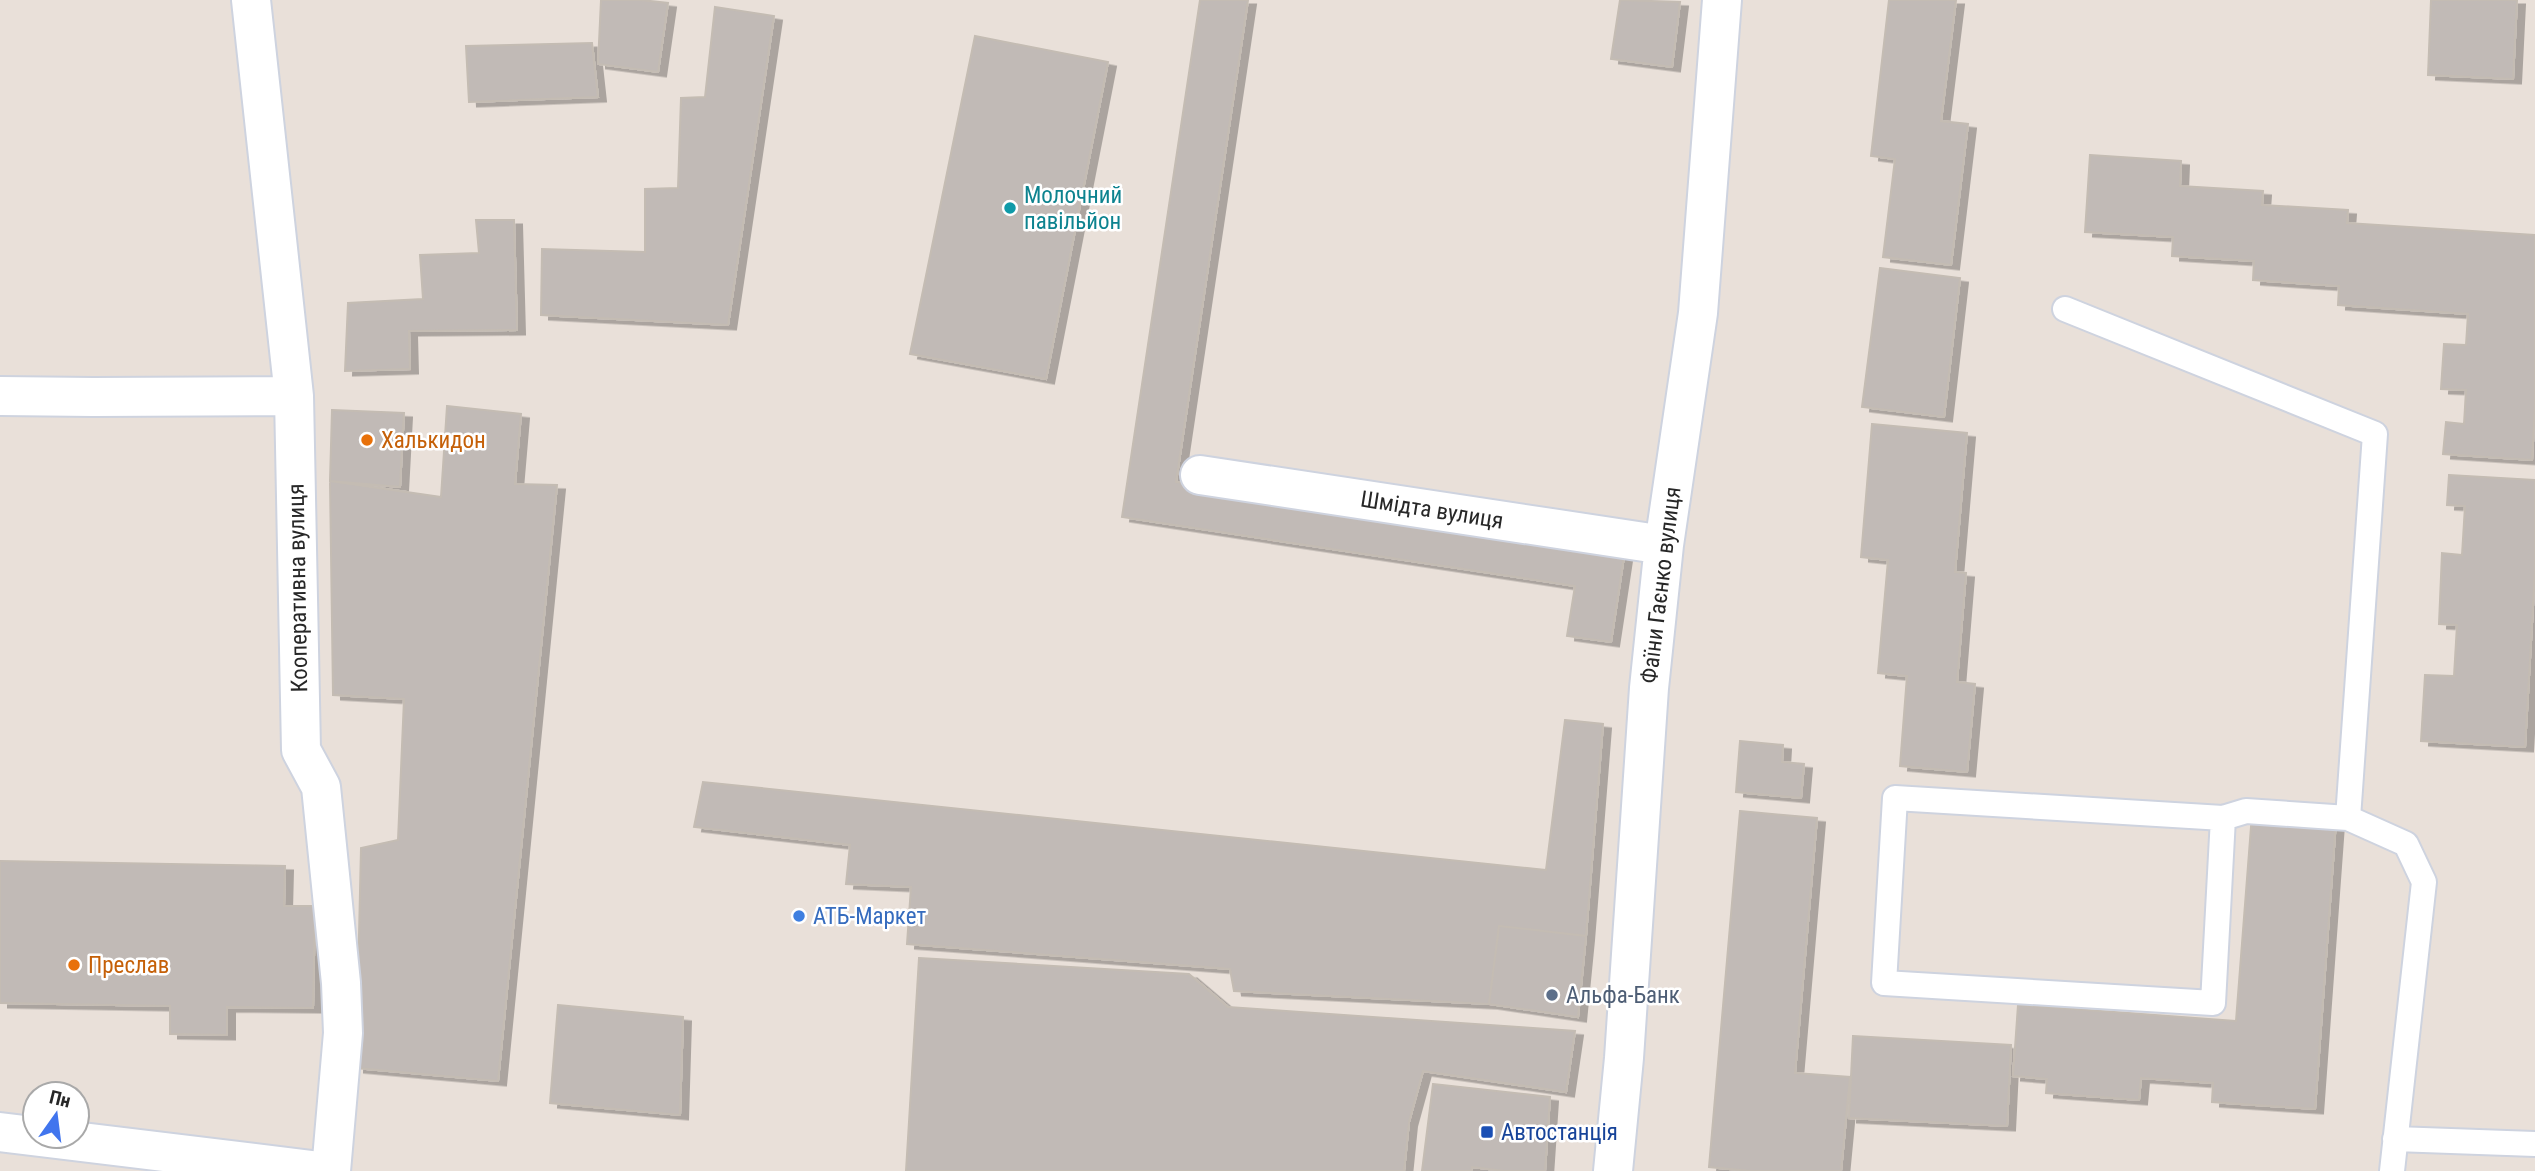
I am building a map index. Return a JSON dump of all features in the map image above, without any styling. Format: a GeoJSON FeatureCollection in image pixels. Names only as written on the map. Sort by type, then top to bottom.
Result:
{"type":"FeatureCollection","features":[{"type":"Feature","properties":{"kind":"street","name":"Кооперативна вулиця"},"geometry":{"type":"LineString","coordinates":[[251,0],[294,396],[301,750],[321,787],[341,983],[343,1033],[331,1171]]}},
{"type":"Feature","properties":{"kind":"street","name":"Фаїни Гаєнко вулиця"},"geometry":{"type":"LineString","coordinates":[[1613,1171],[1624,1058],[1649,688],[1664,545],[1698,313],[1722,0]]}},
{"type":"Feature","properties":{"kind":"street"},"geometry":{"type":"LineString","coordinates":[[0,396],[294,396]]}},
{"type":"Feature","properties":{"kind":"street","name":"Шмідта вулиця"},"geometry":{"type":"LineString","coordinates":[[1200,475],[1664,545]]}},
{"type":"Feature","properties":{"kind":"street"},"geometry":{"type":"LineString","coordinates":[[0,1132],[320,1171]]}},
{"type":"Feature","properties":{"kind":"lane"},"geometry":{"type":"LineString","coordinates":[[2065,309],[2375,434],[2348,818]]}},
{"type":"Feature","properties":{"kind":"lane"},"geometry":{"type":"LineString","coordinates":[[2223,818],[2213,1003],[1884,983],[1895,798],[2223,818],[2246,811],[2348,818],[2406,844],[2424,882],[2392,1171]]}},
{"type":"Feature","properties":{"kind":"lane"},"geometry":{"type":"LineString","coordinates":[[2395,1139],[2535,1143]]}},
{"type":"Feature","properties":{"kind":"building"},"geometry":{"type":"Polygon","coordinates":[[[601,0],[668,3],[658,72],[598,64],[601,0]]]}},
{"type":"Feature","properties":{"kind":"building"},"geometry":{"type":"Polygon","coordinates":[[[1200,0],[1248,0],[1176,482],[1625,550],[1611,642],[1567,636],[1575,586],[1122,517],[1200,0]]]}},
{"type":"Feature","properties":{"kind":"building"},"geometry":{"type":"Polygon","coordinates":[[[1620,0],[1680,2],[1672,67],[1611,59],[1620,0]]]}},
{"type":"Feature","properties":{"kind":"building"},"geometry":{"type":"Polygon","coordinates":[[[1889,0],[1956,0],[1941,121],[1968,124],[1951,265],[1883,257],[1895,159],[1871,156],[1889,0]]]}},
{"type":"Feature","properties":{"kind":"building"},"geometry":{"type":"Polygon","coordinates":[[[2431,0],[2517,0],[2513,79],[2428,75],[2431,0]]]}},
{"type":"Feature","properties":{"kind":"building"},"geometry":{"type":"Polygon","coordinates":[[[715,7],[774,16],[728,325],[541,315],[542,249],[645,252],[645,189],[678,188],[681,98],[705,97],[715,7]]]}},
{"type":"Feature","properties":{"kind":"building","name":"Молочний павільйон"},"geometry":{"type":"Polygon","coordinates":[[[975,36],[1108,62],[1046,379],[910,354],[975,36]]]}},
{"type":"Feature","properties":{"kind":"building"},"geometry":{"type":"Polygon","coordinates":[[[592,43],[598,97],[469,102],[466,46],[592,43]]]}},
{"type":"Feature","properties":{"kind":"building"},"geometry":{"type":"Polygon","coordinates":[[[2090,155],[2181,161],[2180,186],[2263,191],[2262,205],[2348,210],[2347,223],[2535,235],[2535,407],[2532,460],[2443,454],[2446,422],[2464,424],[2466,390],[2441,389],[2444,344],[2466,345],[2468,314],[2338,305],[2339,286],[2253,280],[2254,261],[2172,256],[2173,237],[2085,232],[2090,155]]]}},
{"type":"Feature","properties":{"kind":"building"},"geometry":{"type":"Polygon","coordinates":[[[476,220],[514,220],[517,330],[409,331],[410,369],[345,371],[348,303],[423,299],[420,255],[479,253],[476,220]]]}},
{"type":"Feature","properties":{"kind":"building"},"geometry":{"type":"Polygon","coordinates":[[[1880,268],[1960,278],[1944,417],[1862,407],[1880,268]]]}},
{"type":"Feature","properties":{"kind":"building"},"geometry":{"type":"Polygon","coordinates":[[[447,406],[521,414],[515,484],[557,485],[498,1081],[356,1068],[361,848],[398,840],[404,699],[333,695],[330,481],[441,497],[447,406]]]}},
{"type":"Feature","properties":{"kind":"building","name":"Халькидон"},"geometry":{"type":"Polygon","coordinates":[[[332,410],[404,413],[400,487],[330,481],[332,410]]]}},
{"type":"Feature","properties":{"kind":"building"},"geometry":{"type":"Polygon","coordinates":[[[1872,424],[1967,433],[1955,572],[1966,573],[1957,682],[1975,684],[1967,772],[1900,766],[1907,676],[1878,673],[1888,560],[1861,557],[1872,424]]]}},
{"type":"Feature","properties":{"kind":"building"},"geometry":{"type":"Polygon","coordinates":[[[2449,475],[2535,480],[2535,571],[2525,747],[2421,741],[2425,675],[2454,676],[2457,625],[2439,624],[2442,553],[2462,555],[2465,506],[2447,505],[2449,475]]]}},
{"type":"Feature","properties":{"kind":"building"},"geometry":{"type":"Polygon","coordinates":[[[1565,720],[1603,724],[1586,936],[1499,926],[1489,1004],[1234,991],[1230,969],[907,944],[911,887],[846,884],[850,845],[694,827],[703,782],[1546,870],[1565,720]]]}},
{"type":"Feature","properties":{"kind":"building"},"geometry":{"type":"Polygon","coordinates":[[[1740,741],[1783,745],[1782,762],[1804,764],[1801,798],[1736,792],[1740,741]]]}},
{"type":"Feature","properties":{"kind":"building"},"geometry":{"type":"Polygon","coordinates":[[[1740,811],[1817,818],[1795,1073],[1850,1077],[1841,1171],[1750,1171],[1709,1167],[1740,811]]]}},
{"type":"Feature","properties":{"kind":"building"},"geometry":{"type":"Polygon","coordinates":[[[2252,814],[2336,821],[2315,1109],[2212,1102],[2213,1083],[2141,1078],[2139,1100],[2046,1093],[2047,1079],[2013,1076],[2018,1005],[2236,1021],[2252,814]]]}},
{"type":"Feature","properties":{"kind":"building"},"geometry":{"type":"Polygon","coordinates":[[[0,861],[285,866],[284,906],[315,906],[313,1008],[227,1007],[227,1035],[170,1034],[170,1006],[0,1003],[0,861]]]}},
{"type":"Feature","properties":{"kind":"building"},"geometry":{"type":"Polygon","coordinates":[[[1499,926],[1586,936],[1578,1017],[1489,1004],[1499,926]]]}},
{"type":"Feature","properties":{"kind":"building"},"geometry":{"type":"Polygon","coordinates":[[[919,958],[1189,974],[1228,1007],[1575,1031],[1566,1092],[1423,1071],[1409,1122],[1404,1171],[906,1171],[919,958]]]}},
{"type":"Feature","properties":{"kind":"building"},"geometry":{"type":"Polygon","coordinates":[[[558,1005],[683,1017],[680,1115],[550,1103],[558,1005]]]}},
{"type":"Feature","properties":{"kind":"building"},"geometry":{"type":"Polygon","coordinates":[[[1853,1036],[2011,1045],[2007,1126],[1849,1118],[1853,1036]]]}},
{"type":"Feature","properties":{"kind":"building","name":"Автостанція"},"geometry":{"type":"Polygon","coordinates":[[[1433,1084],[1550,1097],[1545,1171],[1504,1171],[1472,1167],[1471,1171],[1422,1171],[1433,1084]]]}},
{"type":"Feature","properties":{"kind":"place","name":"Молочний павільйон"},"geometry":{"type":"Point","coordinates":[1010,208]}},
{"type":"Feature","properties":{"kind":"place","name":"Халькидон"},"geometry":{"type":"Point","coordinates":[367,440]}},
{"type":"Feature","properties":{"kind":"place","name":"АТБ-Маркет"},"geometry":{"type":"Point","coordinates":[799,916]}},
{"type":"Feature","properties":{"kind":"place","name":"Преслав"},"geometry":{"type":"Point","coordinates":[74,965]}},
{"type":"Feature","properties":{"kind":"place","name":"Альфа-Банк"},"geometry":{"type":"Point","coordinates":[1552,995]}},
{"type":"Feature","properties":{"kind":"place","name":"Автостанція"},"geometry":{"type":"Point","coordinates":[1487,1132]}}]}
